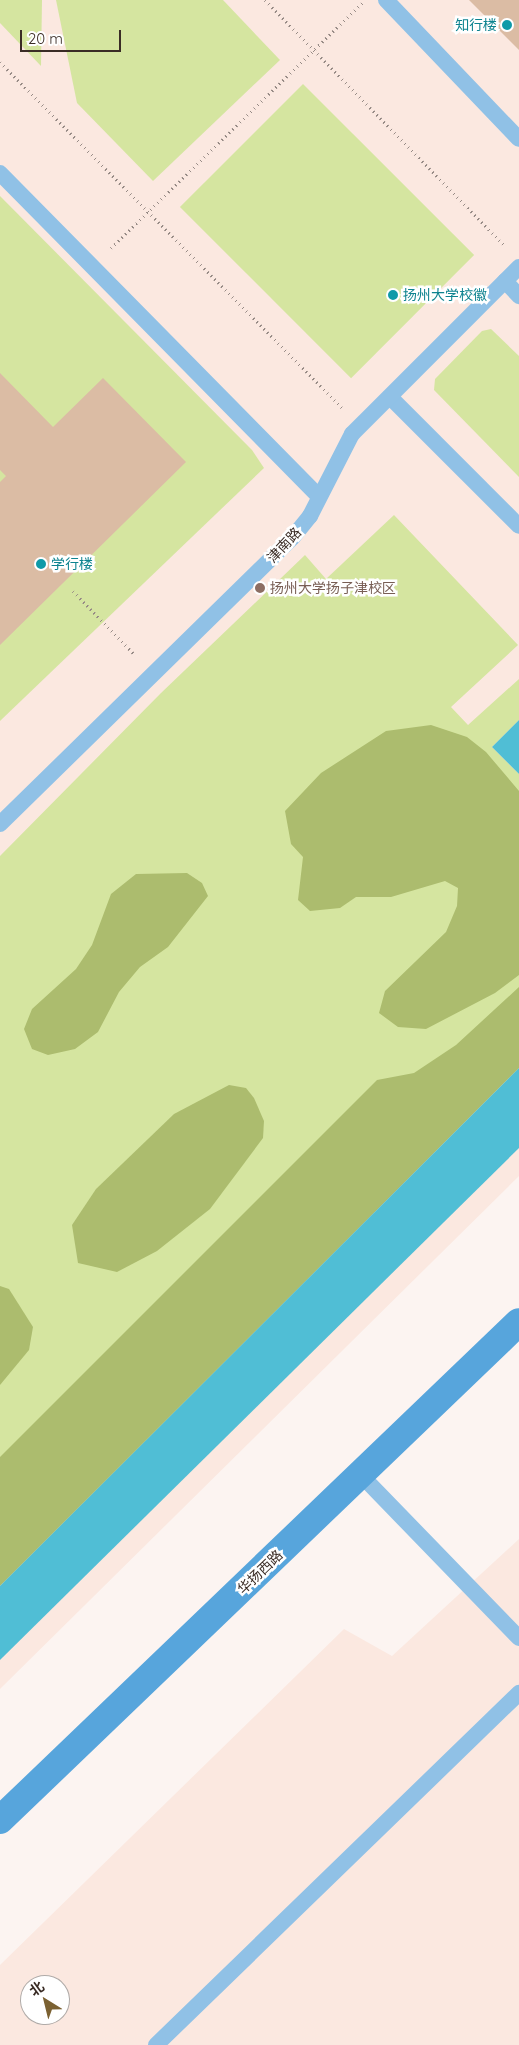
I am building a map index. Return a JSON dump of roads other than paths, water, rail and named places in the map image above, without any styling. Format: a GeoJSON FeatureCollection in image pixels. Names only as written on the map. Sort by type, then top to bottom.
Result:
{"type":"FeatureCollection","features":[{"type":"Feature","properties":{"kind":"main road","name":"华扬西路"},"geometry":{"type":"LineString","coordinates":[[0,1820],[519,1322]]}},
{"type":"Feature","properties":{"kind":"lane"},"geometry":{"type":"LineString","coordinates":[[386,0],[519,139]]}},
{"type":"Feature","properties":{"kind":"lane"},"geometry":{"type":"LineString","coordinates":[[0,173],[319,496]]}},
{"type":"Feature","properties":{"kind":"lane","name":"津南路"},"geometry":{"type":"LineString","coordinates":[[0,824],[293,537],[310,516],[352,434],[505,281],[516,260]]}},
{"type":"Feature","properties":{"kind":"lane"},"geometry":{"type":"LineString","coordinates":[[505,281],[519,296]]}},
{"type":"Feature","properties":{"kind":"lane"},"geometry":{"type":"LineString","coordinates":[[390,397],[519,526]]}},
{"type":"Feature","properties":{"kind":"lane"},"geometry":{"type":"LineString","coordinates":[[361,1474],[519,1638]]}},
{"type":"Feature","properties":{"kind":"lane"},"geometry":{"type":"LineString","coordinates":[[156,2045],[519,1693]]}},
{"type":"Feature","properties":{"kind":"water"},"geometry":{"type":"Polygon","coordinates":[[[519,720],[519,774],[492,747],[519,720]]]}},
{"type":"Feature","properties":{"kind":"water"},"geometry":{"type":"Polygon","coordinates":[[[519,1068],[519,1148],[0,1660],[0,1586],[519,1068]]]}},
{"type":"Feature","properties":{"kind":"place","name":"知行楼"},"geometry":{"type":"Point","coordinates":[507,25]}},
{"type":"Feature","properties":{"kind":"place","name":"扬州大学校徽"},"geometry":{"type":"Point","coordinates":[393,295]}},
{"type":"Feature","properties":{"kind":"place","name":"学行楼"},"geometry":{"type":"Point","coordinates":[41,564]}},
{"type":"Feature","properties":{"kind":"place","name":"扬州大学扬子津校区"},"geometry":{"type":"Point","coordinates":[260,588]}}]}
